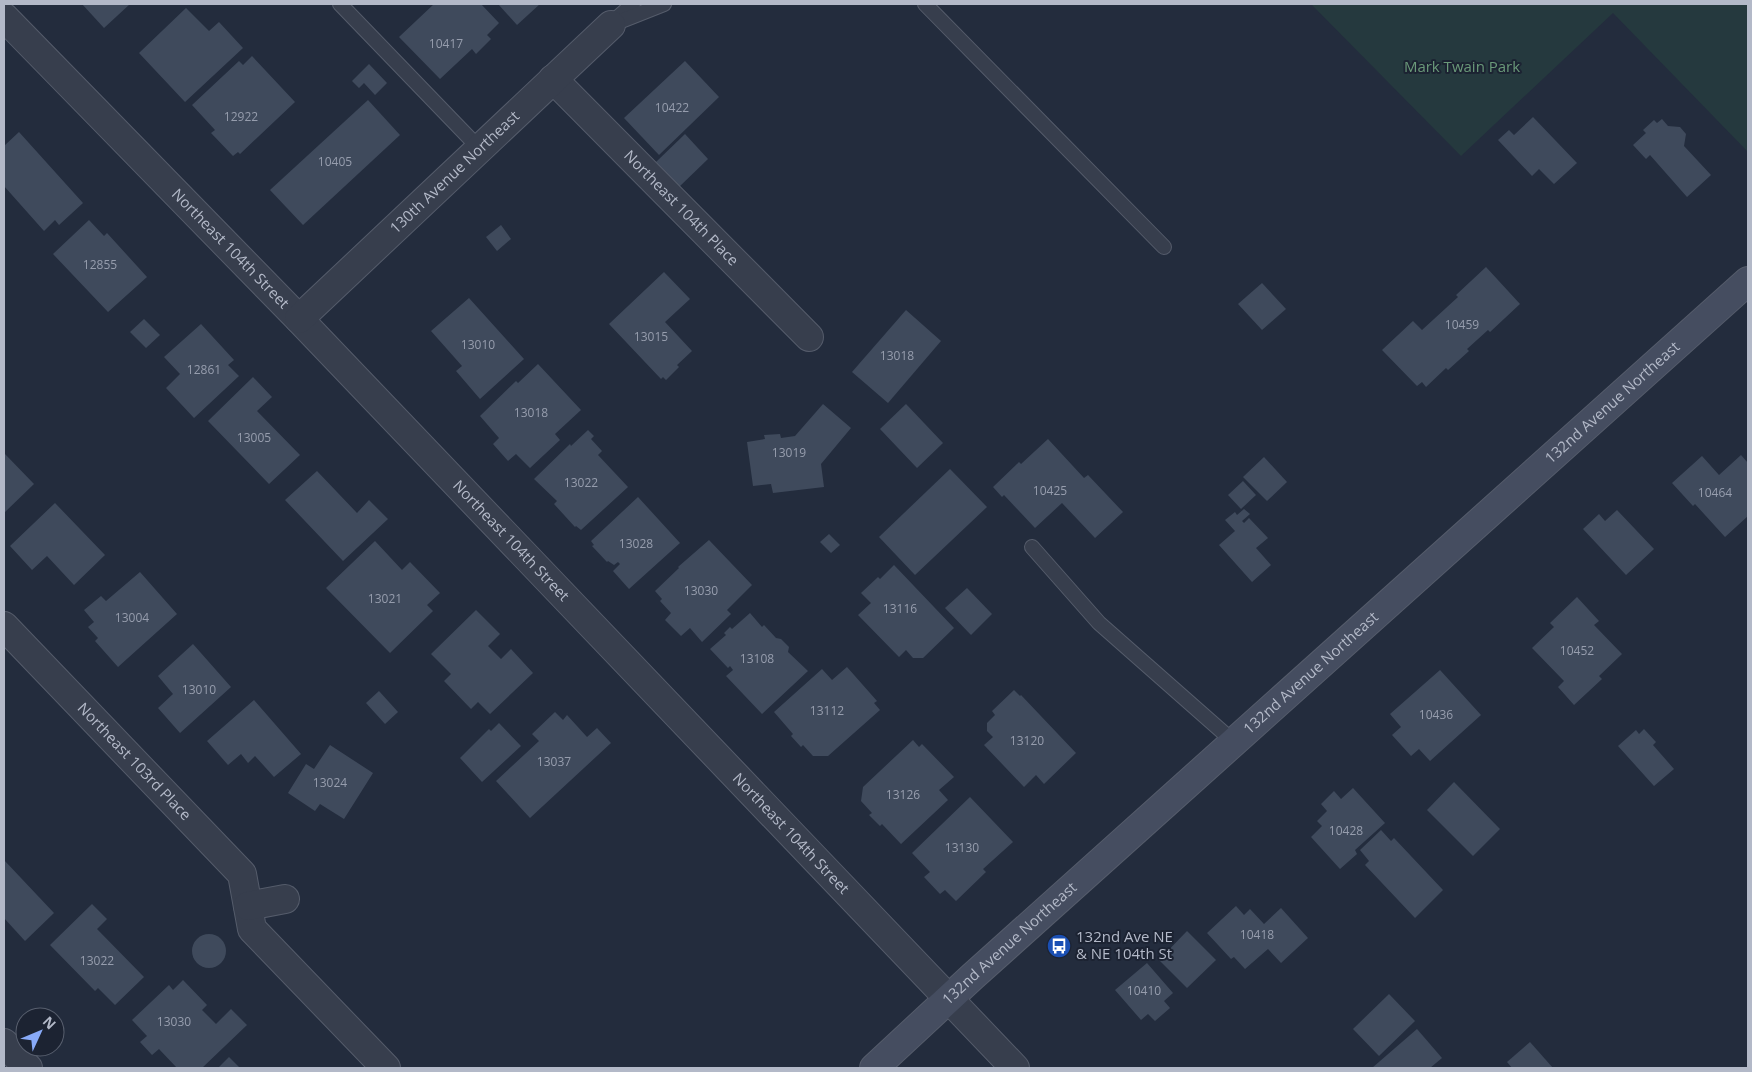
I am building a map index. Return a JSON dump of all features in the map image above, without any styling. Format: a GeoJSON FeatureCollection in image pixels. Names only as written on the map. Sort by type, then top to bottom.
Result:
{"type":"FeatureCollection","features":[{"type":"Feature","properties":{"kind":"street","name":"Northeast 104th Street"},"geometry":{"type":"LineString","coordinates":[[4,17],[299,319],[1015,1068]]}},
{"type":"Feature","properties":{"kind":"street","name":"130th Avenue Northeast"},"geometry":{"type":"LineString","coordinates":[[299,319],[610,25]]}},
{"type":"Feature","properties":{"kind":"street","name":"Northeast 104th Place"},"geometry":{"type":"LineString","coordinates":[[553,79],[809,338]]}},
{"type":"Feature","properties":{"kind":"street","name":"132nd Avenue Northeast"},"geometry":{"type":"LineString","coordinates":[[874,1068],[1748,281]]}},
{"type":"Feature","properties":{"kind":"street","name":"Northeast 103rd Place"},"geometry":{"type":"LineString","coordinates":[[4,626],[242,874],[252,929],[386,1068]]}},
{"type":"Feature","properties":{"kind":"street"},"geometry":{"type":"LineString","coordinates":[[248,906],[285,899]]}},
{"type":"Feature","properties":{"kind":"street"},"geometry":{"type":"LineString","coordinates":[[4,1043],[28,1068]]}},
{"type":"Feature","properties":{"kind":"lane"},"geometry":{"type":"LineString","coordinates":[[340,4],[480,149]]}},
{"type":"Feature","properties":{"kind":"lane"},"geometry":{"type":"LineString","coordinates":[[610,25],[633,4]]}},
{"type":"Feature","properties":{"kind":"lane"},"geometry":{"type":"LineString","coordinates":[[610,25],[664,4]]}},
{"type":"Feature","properties":{"kind":"lane"},"geometry":{"type":"LineString","coordinates":[[925,4],[1164,248]]}},
{"type":"Feature","properties":{"kind":"lane"},"geometry":{"type":"LineString","coordinates":[[1032,547],[1099,623],[1234,742]]}},
{"type":"Feature","properties":{"kind":"green space","name":"Mark Twain Park"},"geometry":{"type":"Polygon","coordinates":[[[1311,4],[1748,4],[1748,152],[1613,13],[1461,156],[1311,4]]]}},
{"type":"Feature","properties":{"kind":"building"},"geometry":{"type":"Polygon","coordinates":[[[82,4],[130,4],[104,28],[82,4]]]}},
{"type":"Feature","properties":{"kind":"building"},"geometry":{"type":"Polygon","coordinates":[[[434,4],[481,4],[499,23],[487,35],[491,39],[476,54],[472,49],[440,79],[399,37],[434,4]]]}},
{"type":"Feature","properties":{"kind":"building"},"geometry":{"type":"Polygon","coordinates":[[[498,4],[540,4],[517,25],[498,4]]]}},
{"type":"Feature","properties":{"kind":"building"},"geometry":{"type":"Polygon","coordinates":[[[186,8],[209,31],[219,22],[243,48],[185,102],[139,53],[186,8]]]}},
{"type":"Feature","properties":{"kind":"building"},"geometry":{"type":"Polygon","coordinates":[[[252,56],[295,102],[240,154],[238,152],[233,156],[211,133],[215,130],[192,105],[239,61],[243,65],[252,56]]]}},
{"type":"Feature","properties":{"kind":"building"},"geometry":{"type":"Polygon","coordinates":[[[685,61],[719,97],[659,155],[624,118],[685,61]]]}},
{"type":"Feature","properties":{"kind":"building"},"geometry":{"type":"Polygon","coordinates":[[[369,64],[387,83],[375,95],[364,83],[359,88],[352,81],[369,64]]]}},
{"type":"Feature","properties":{"kind":"building"},"geometry":{"type":"Polygon","coordinates":[[[368,100],[400,135],[303,225],[270,190],[368,100]]]}},
{"type":"Feature","properties":{"kind":"building"},"geometry":{"type":"Polygon","coordinates":[[[1533,117],[1577,163],[1554,184],[1539,169],[1532,176],[1498,140],[1509,130],[1514,135],[1533,117]]]}},
{"type":"Feature","properties":{"kind":"building"},"geometry":{"type":"Polygon","coordinates":[[[1662,119],[1668,126],[1680,127],[1686,134],[1684,146],[1711,175],[1687,197],[1650,155],[1646,159],[1633,145],[1646,133],[1643,130],[1654,120],[1657,123],[1662,119]]]}},
{"type":"Feature","properties":{"kind":"building"},"geometry":{"type":"Polygon","coordinates":[[[19,132],[83,203],[59,225],[55,220],[44,231],[4,186],[4,146],[19,132]]]}},
{"type":"Feature","properties":{"kind":"building"},"geometry":{"type":"Polygon","coordinates":[[[685,134],[708,159],[679,187],[656,162],[685,134]]]}},
{"type":"Feature","properties":{"kind":"building"},"geometry":{"type":"Polygon","coordinates":[[[89,220],[104,236],[107,233],[147,277],[108,312],[53,254],[89,220]]]}},
{"type":"Feature","properties":{"kind":"building"},"geometry":{"type":"Polygon","coordinates":[[[501,225],[511,239],[497,251],[486,237],[501,225]]]}},
{"type":"Feature","properties":{"kind":"building"},"geometry":{"type":"Polygon","coordinates":[[[1486,267],[1520,304],[1490,332],[1488,330],[1467,349],[1469,351],[1448,370],[1446,368],[1426,387],[1422,382],[1417,386],[1382,350],[1413,321],[1422,330],[1458,297],[1456,295],[1486,267]]]}},
{"type":"Feature","properties":{"kind":"building"},"geometry":{"type":"Polygon","coordinates":[[[664,272],[690,299],[665,322],[692,351],[677,365],[679,367],[666,380],[663,377],[661,379],[609,324],[664,272]]]}},
{"type":"Feature","properties":{"kind":"building"},"geometry":{"type":"Polygon","coordinates":[[[1262,283],[1286,309],[1262,330],[1238,304],[1262,283]]]}},
{"type":"Feature","properties":{"kind":"building"},"geometry":{"type":"Polygon","coordinates":[[[469,298],[524,359],[480,399],[456,371],[462,366],[431,331],[469,298]]]}},
{"type":"Feature","properties":{"kind":"building"},"geometry":{"type":"Polygon","coordinates":[[[906,310],[941,341],[888,403],[852,372],[906,310]]]}},
{"type":"Feature","properties":{"kind":"building"},"geometry":{"type":"Polygon","coordinates":[[[144,319],[160,335],[146,348],[130,332],[144,319]]]}},
{"type":"Feature","properties":{"kind":"building"},"geometry":{"type":"Polygon","coordinates":[[[201,324],[234,360],[228,365],[239,376],[194,418],[166,388],[180,374],[164,357],[201,324]]]}},
{"type":"Feature","properties":{"kind":"building"},"geometry":{"type":"Polygon","coordinates":[[[538,364],[581,410],[555,434],[560,440],[530,468],[516,454],[508,461],[493,444],[499,438],[480,416],[516,381],[518,383],[538,364]]]}},
{"type":"Feature","properties":{"kind":"building"},"geometry":{"type":"Polygon","coordinates":[[[253,377],[272,397],[257,411],[300,455],[269,484],[208,421],[253,377]]]}},
{"type":"Feature","properties":{"kind":"building"},"geometry":{"type":"Polygon","coordinates":[[[823,404],[851,428],[821,464],[824,487],[773,493],[771,484],[753,486],[747,442],[765,439],[764,435],[780,434],[781,438],[795,436],[823,404]]]}},
{"type":"Feature","properties":{"kind":"building"},"geometry":{"type":"Polygon","coordinates":[[[906,404],[943,443],[917,468],[880,429],[906,404]]]}},
{"type":"Feature","properties":{"kind":"building"},"geometry":{"type":"Polygon","coordinates":[[[588,430],[594,436],[591,439],[602,451],[598,455],[628,487],[581,530],[575,527],[554,504],[557,501],[534,479],[570,444],[571,446],[588,430]]]}},
{"type":"Feature","properties":{"kind":"building"},"geometry":{"type":"Polygon","coordinates":[[[1048,439],[1084,478],[1088,475],[1123,512],[1095,538],[1062,503],[1035,528],[1004,495],[1002,497],[993,487],[1019,462],[1021,464],[1048,439]]]}},
{"type":"Feature","properties":{"kind":"building"},"geometry":{"type":"Polygon","coordinates":[[[4,453],[34,484],[4,513],[4,453]]]}},
{"type":"Feature","properties":{"kind":"building"},"geometry":{"type":"Polygon","coordinates":[[[1741,455],[1748,463],[1748,516],[1725,537],[1695,504],[1693,506],[1672,483],[1702,456],[1719,475],[1741,455]]]}},
{"type":"Feature","properties":{"kind":"building"},"geometry":{"type":"Polygon","coordinates":[[[1264,457],[1287,482],[1267,501],[1243,477],[1264,457]]]}},
{"type":"Feature","properties":{"kind":"building"},"geometry":{"type":"Polygon","coordinates":[[[950,469],[987,507],[915,575],[879,537],[950,469]]]}},
{"type":"Feature","properties":{"kind":"building"},"geometry":{"type":"Polygon","coordinates":[[[317,471],[357,513],[369,500],[388,519],[343,561],[285,500],[317,471]]]}},
{"type":"Feature","properties":{"kind":"building"},"geometry":{"type":"Polygon","coordinates":[[[1243,481],[1256,495],[1241,509],[1228,495],[1243,481]]]}},
{"type":"Feature","properties":{"kind":"building"},"geometry":{"type":"Polygon","coordinates":[[[638,497],[680,543],[629,589],[613,571],[620,564],[618,562],[614,565],[607,562],[592,546],[594,545],[591,541],[638,497]]]}},
{"type":"Feature","properties":{"kind":"building"},"geometry":{"type":"Polygon","coordinates":[[[55,503],[105,555],[74,585],[47,556],[32,570],[10,546],[55,503]]]}},
{"type":"Feature","properties":{"kind":"building"},"geometry":{"type":"Polygon","coordinates":[[[1244,509],[1250,514],[1242,521],[1244,523],[1249,518],[1268,538],[1256,548],[1271,565],[1252,582],[1219,545],[1235,531],[1225,520],[1235,512],[1237,515],[1244,509]]]}},
{"type":"Feature","properties":{"kind":"building"},"geometry":{"type":"Polygon","coordinates":[[[1617,510],[1654,549],[1626,575],[1583,529],[1599,514],[1605,521],[1617,510]]]}},
{"type":"Feature","properties":{"kind":"building"},"geometry":{"type":"Polygon","coordinates":[[[829,534],[840,545],[831,553],[820,542],[829,534]]]}},
{"type":"Feature","properties":{"kind":"building"},"geometry":{"type":"Polygon","coordinates":[[[709,540],[752,585],[727,610],[731,614],[702,642],[690,628],[681,636],[665,620],[671,613],[660,601],[662,599],[655,591],[678,567],[709,540]]]}},
{"type":"Feature","properties":{"kind":"building"},"geometry":{"type":"Polygon","coordinates":[[[375,541],[402,570],[410,562],[440,593],[427,605],[433,611],[390,653],[326,588],[375,541]]]}},
{"type":"Feature","properties":{"kind":"building"},"geometry":{"type":"Polygon","coordinates":[[[894,565],[954,628],[923,658],[913,658],[906,650],[899,657],[858,615],[871,603],[861,593],[878,577],[880,579],[894,565]]]}},
{"type":"Feature","properties":{"kind":"building"},"geometry":{"type":"Polygon","coordinates":[[[140,572],[177,614],[118,667],[95,641],[98,638],[88,627],[94,622],[84,610],[101,596],[106,601],[140,572]]]}},
{"type":"Feature","properties":{"kind":"building"},"geometry":{"type":"Polygon","coordinates":[[[967,588],[992,614],[971,635],[945,608],[967,588]]]}},
{"type":"Feature","properties":{"kind":"building"},"geometry":{"type":"Polygon","coordinates":[[[1577,597],[1599,621],[1594,625],[1622,654],[1599,676],[1602,679],[1574,705],[1558,687],[1564,681],[1532,648],[1554,627],[1550,623],[1577,597]]]}},
{"type":"Feature","properties":{"kind":"building"},"geometry":{"type":"Polygon","coordinates":[[[476,610],[500,634],[488,646],[501,659],[511,649],[533,673],[490,714],[478,702],[471,709],[444,681],[451,674],[431,654],[476,610]]]}},
{"type":"Feature","properties":{"kind":"building"},"geometry":{"type":"Polygon","coordinates":[[[750,613],[762,627],[764,625],[776,638],[781,639],[789,647],[788,652],[808,671],[762,714],[726,676],[733,670],[730,666],[728,668],[710,649],[726,635],[724,633],[730,627],[732,629],[750,613]]]}},
{"type":"Feature","properties":{"kind":"building"},"geometry":{"type":"Polygon","coordinates":[[[193,644],[231,687],[180,733],[158,708],[173,694],[158,676],[193,644]]]}},
{"type":"Feature","properties":{"kind":"building"},"geometry":{"type":"Polygon","coordinates":[[[847,667],[877,701],[874,703],[880,710],[828,756],[813,756],[791,736],[793,734],[774,712],[822,669],[832,680],[847,667]]]}},
{"type":"Feature","properties":{"kind":"building"},"geometry":{"type":"Polygon","coordinates":[[[1440,670],[1481,715],[1430,761],[1419,749],[1411,756],[1392,735],[1401,727],[1390,714],[1440,670]]]}},
{"type":"Feature","properties":{"kind":"building"},"geometry":{"type":"Polygon","coordinates":[[[1014,690],[1076,753],[1044,784],[1036,775],[1024,787],[984,745],[993,737],[987,731],[987,723],[995,715],[992,711],[1014,690]]]}},
{"type":"Feature","properties":{"kind":"building"},"geometry":{"type":"Polygon","coordinates":[[[379,691],[398,712],[385,724],[366,703],[379,691]]]}},
{"type":"Feature","properties":{"kind":"building"},"geometry":{"type":"Polygon","coordinates":[[[254,700],[301,754],[274,777],[255,756],[248,763],[241,754],[228,765],[207,741],[254,700]]]}},
{"type":"Feature","properties":{"kind":"building"},"geometry":{"type":"Polygon","coordinates":[[[555,712],[563,720],[567,715],[587,737],[597,728],[611,743],[530,818],[496,781],[539,741],[532,734],[555,712]]]}},
{"type":"Feature","properties":{"kind":"building"},"geometry":{"type":"Polygon","coordinates":[[[499,723],[521,746],[482,782],[460,758],[489,729],[491,731],[499,723]]]}},
{"type":"Feature","properties":{"kind":"building"},"geometry":{"type":"Polygon","coordinates":[[[1644,729],[1656,742],[1653,745],[1674,769],[1654,786],[1618,746],[1636,730],[1639,734],[1644,729]]]}},
{"type":"Feature","properties":{"kind":"building"},"geometry":{"type":"Polygon","coordinates":[[[913,740],[919,747],[922,744],[954,777],[939,790],[948,800],[901,844],[882,824],[880,826],[869,815],[872,813],[861,801],[863,787],[913,740]]]}},
{"type":"Feature","properties":{"kind":"building"},"geometry":{"type":"Polygon","coordinates":[[[330,745],[373,773],[344,819],[320,804],[315,811],[288,793],[306,764],[314,769],[330,745]]]}},
{"type":"Feature","properties":{"kind":"building"},"geometry":{"type":"Polygon","coordinates":[[[1454,782],[1500,829],[1473,856],[1427,810],[1454,782]]]}},
{"type":"Feature","properties":{"kind":"building"},"geometry":{"type":"Polygon","coordinates":[[[1353,788],[1385,823],[1355,850],[1357,854],[1340,869],[1311,837],[1322,826],[1317,821],[1327,811],[1321,804],[1334,791],[1341,799],[1353,788]]]}},
{"type":"Feature","properties":{"kind":"building"},"geometry":{"type":"Polygon","coordinates":[[[970,797],[1013,842],[983,869],[986,872],[956,901],[945,890],[940,894],[924,877],[930,872],[912,853],[970,797]]]}},
{"type":"Feature","properties":{"kind":"building"},"geometry":{"type":"Polygon","coordinates":[[[1381,830],[1391,841],[1394,838],[1443,890],[1415,918],[1365,865],[1369,861],[1360,850],[1381,830]]]}},
{"type":"Feature","properties":{"kind":"building"},"geometry":{"type":"Polygon","coordinates":[[[4,860],[54,913],[25,941],[4,918],[4,860]]]}},
{"type":"Feature","properties":{"kind":"building"},"geometry":{"type":"Polygon","coordinates":[[[92,904],[107,919],[97,929],[144,977],[115,1005],[98,988],[95,991],[50,945],[92,904]]]}},
{"type":"Feature","properties":{"kind":"building"},"geometry":{"type":"Polygon","coordinates":[[[1236,906],[1244,915],[1250,909],[1264,924],[1281,908],[1308,938],[1281,963],[1268,949],[1245,969],[1234,957],[1231,959],[1207,933],[1236,906]]]}},
{"type":"Feature","properties":{"kind":"building"},"geometry":{"type":"Polygon","coordinates":[[[1187,931],[1216,960],[1187,988],[1159,960],[1187,931]]]}},
{"type":"Feature","properties":{"kind":"building"},"geometry":{"type":"Polygon","coordinates":[[[209,934],[221,939],[226,951],[221,963],[209,968],[197,963],[192,951],[197,939],[209,934]]]}},
{"type":"Feature","properties":{"kind":"building"},"geometry":{"type":"Polygon","coordinates":[[[1147,963],[1173,993],[1164,1001],[1170,1008],[1155,1021],[1148,1014],[1141,1020],[1115,990],[1147,963]]]}},
{"type":"Feature","properties":{"kind":"building"},"geometry":{"type":"Polygon","coordinates":[[[183,980],[207,1005],[202,1010],[216,1024],[231,1009],[247,1025],[202,1068],[177,1068],[159,1049],[152,1055],[140,1042],[147,1036],[132,1020],[169,985],[173,990],[183,980]]]}},
{"type":"Feature","properties":{"kind":"building"},"geometry":{"type":"Polygon","coordinates":[[[1389,994],[1415,1021],[1379,1056],[1353,1029],[1389,994]]]}},
{"type":"Feature","properties":{"kind":"building"},"geometry":{"type":"Polygon","coordinates":[[[1417,1029],[1442,1058],[1430,1068],[1372,1068],[1417,1029]]]}},
{"type":"Feature","properties":{"kind":"building"},"geometry":{"type":"Polygon","coordinates":[[[1530,1042],[1553,1068],[1512,1068],[1507,1062],[1530,1042]]]}},
{"type":"Feature","properties":{"kind":"building"},"geometry":{"type":"Polygon","coordinates":[[[229,1057],[240,1068],[218,1068],[229,1057]]]}},
{"type":"Feature","properties":{"kind":"place","name":"132nd Ave NE & NE 104th St"},"geometry":{"type":"Point","coordinates":[1059,946]}}]}
